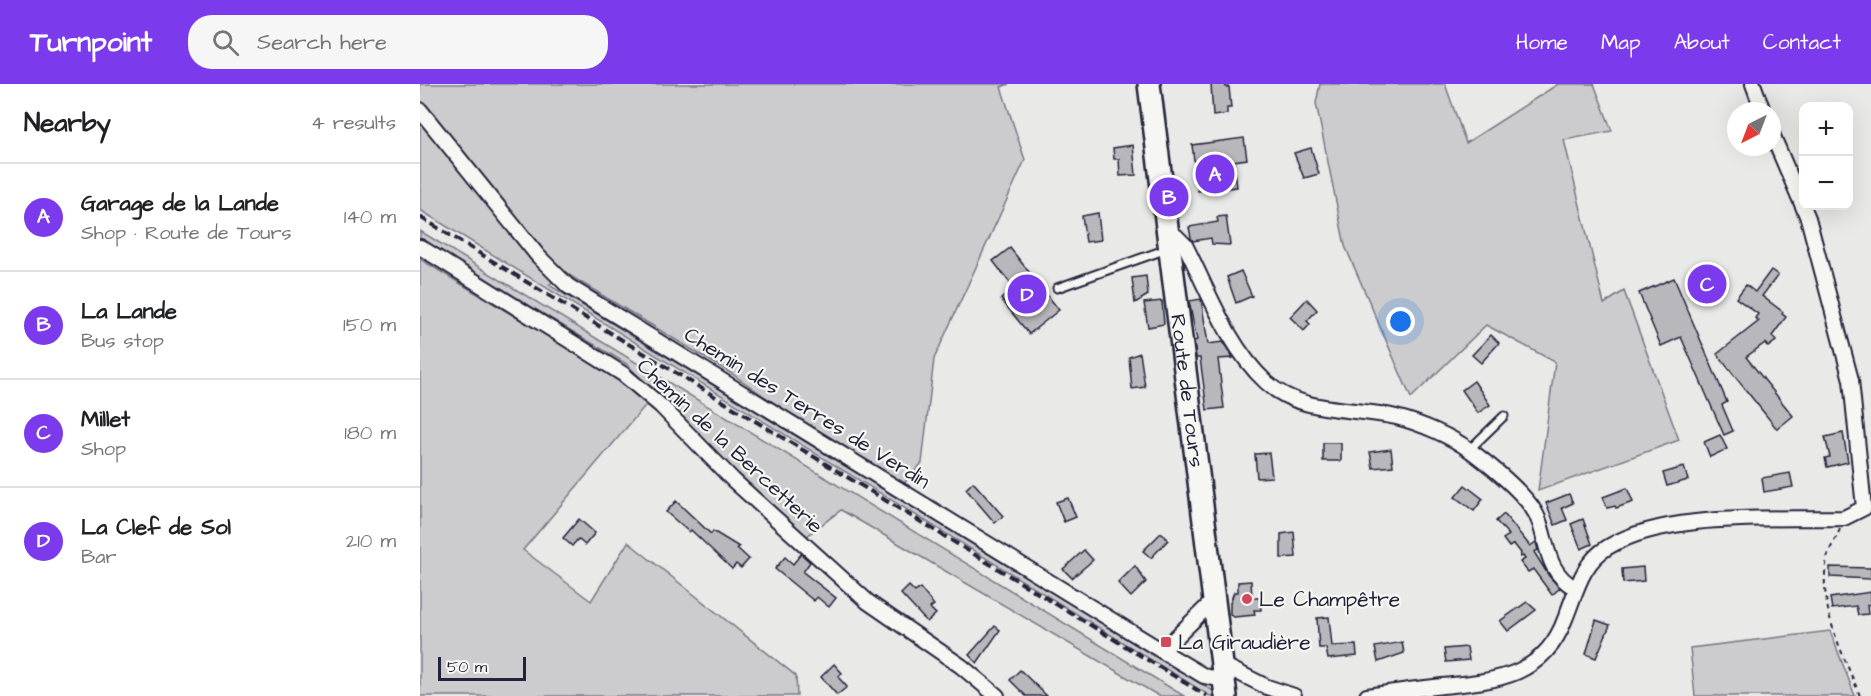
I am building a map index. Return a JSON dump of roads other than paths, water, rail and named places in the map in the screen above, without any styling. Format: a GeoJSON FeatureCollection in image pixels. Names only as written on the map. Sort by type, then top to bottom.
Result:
{"type":"FeatureCollection","features":[{"type":"Feature","properties":{"kind":"main road","name":"Route de Tours"},"geometry":{"type":"LineString","coordinates":[[1149,84],[1223,680]]}},
{"type":"Feature","properties":{"kind":"street"},"geometry":{"type":"LineString","coordinates":[[1753,84],[1760,102]]}},
{"type":"Feature","properties":{"kind":"street","name":"Chemin des Terres de Verdin"},"geometry":{"type":"LineString","coordinates":[[420,110],[538,256],[568,286],[1204,676],[1267,687],[1294,696]]}},
{"type":"Feature","properties":{"kind":"street"},"geometry":{"type":"LineString","coordinates":[[1367,696],[1475,683],[1522,670],[1552,647],[1562,629],[1575,588],[1590,563],[1603,550],[1654,530],[1707,522],[1844,518],[1867,506],[1851,380],[1808,218],[1781,155]]}},
{"type":"Feature","properties":{"kind":"street"},"geometry":{"type":"LineString","coordinates":[[1168,241],[1176,236],[1185,245],[1248,362],[1267,383],[1290,398],[1309,404],[1396,417],[1420,425],[1469,450],[1533,508],[1548,555],[1567,584],[1575,588]]}},
{"type":"Feature","properties":{"kind":"street","name":"Chemin de la Bercetterie"},"geometry":{"type":"LineString","coordinates":[[420,247],[623,374],[661,406],[734,480],[854,590],[888,617],[960,666],[997,696]]}},
{"type":"Feature","properties":{"kind":"street"},"geometry":{"type":"LineString","coordinates":[[1162,651],[1213,602]]}},
{"type":"Feature","properties":{"kind":"lane"},"geometry":{"type":"LineString","coordinates":[[1057,288],[1168,241]]}},
{"type":"Feature","properties":{"kind":"lane"},"geometry":{"type":"LineString","coordinates":[[1469,450],[1504,416]]}},
{"type":"Feature","properties":{"kind":"railway"},"geometry":{"type":"LineString","coordinates":[[420,217],[1207,696]]}},
{"type":"Feature","properties":{"kind":"place","name":"Garage de la Lande"},"geometry":{"type":"Point","coordinates":[1215,174]}},
{"type":"Feature","properties":{"kind":"place","name":"La Lande"},"geometry":{"type":"Point","coordinates":[1169,197]}},
{"type":"Feature","properties":{"kind":"place","name":"Millet"},"geometry":{"type":"Point","coordinates":[1707,284]}},
{"type":"Feature","properties":{"kind":"place","name":"La Clef de Sol"},"geometry":{"type":"Point","coordinates":[1027,294]}},
{"type":"Feature","properties":{"kind":"place","name":"Le Champêtre"},"geometry":{"type":"Point","coordinates":[1247,599]}},
{"type":"Feature","properties":{"kind":"place","name":"La Giraudière"},"geometry":{"type":"Point","coordinates":[1166,642]}}]}
